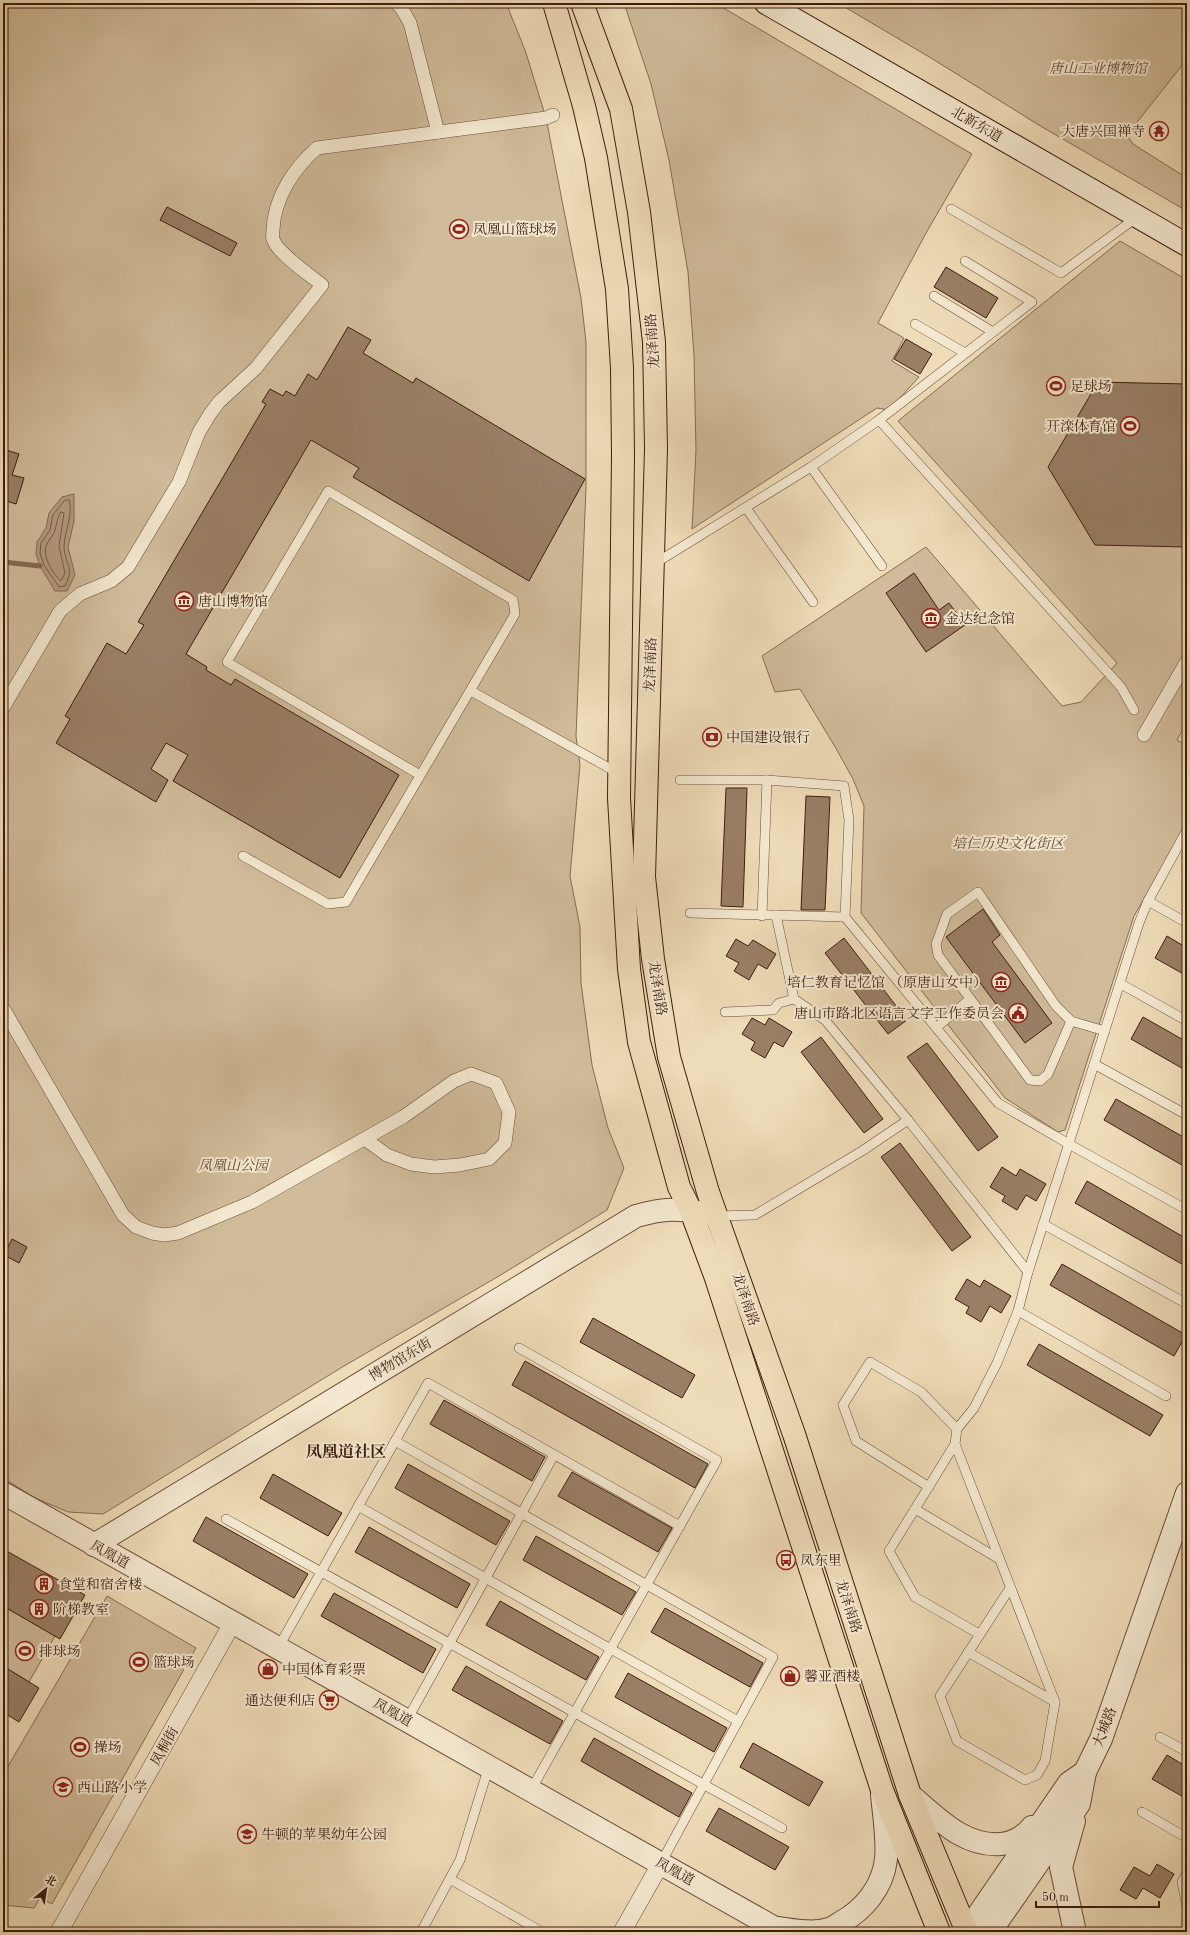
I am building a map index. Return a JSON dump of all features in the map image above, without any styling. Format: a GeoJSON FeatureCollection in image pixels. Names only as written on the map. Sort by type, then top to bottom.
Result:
{"type":"FeatureCollection","features":[{"type":"Feature","properties":{"kind":"main road","name":"龙泽南路"},"geometry":{"type":"LineString","coordinates":[[554,3],[584,106],[596,158],[617,289],[622,368],[623,448],[620,774],[625,917],[629,969],[639,1042],[680,1187],[691,1211],[716,1278],[882,1790],[939,1932]]}},
{"type":"Feature","properties":{"kind":"main road","name":"龙泽南路"},"geometry":{"type":"LineString","coordinates":[[582,3],[621,109],[639,212],[654,342],[656,449],[644,877],[653,959],[669,1058],[708,1192],[794,1434],[910,1795],[967,1932]]}},
{"type":"Feature","properties":{"kind":"street"},"geometry":{"type":"LineString","coordinates":[[397,3],[410,24],[438,132]]}},
{"type":"Feature","properties":{"kind":"street","name":"北新东道"},"geometry":{"type":"LineString","coordinates":[[766,3],[1187,245]]}},
{"type":"Feature","properties":{"kind":"street"},"geometry":{"type":"LineString","coordinates":[[3,708],[60,611],[80,594],[111,581],[128,567],[179,482],[199,432],[210,414],[219,402],[256,368],[322,285],[288,258],[273,239],[276,206],[304,160],[317,148],[546,118],[553,115]]}},
{"type":"Feature","properties":{"kind":"street"},"geometry":{"type":"LineString","coordinates":[[1144,735],[1187,661]]}},
{"type":"Feature","properties":{"kind":"street"},"geometry":{"type":"LineString","coordinates":[[3,1008],[123,1215],[136,1227],[164,1235],[178,1233],[252,1202],[403,1117],[454,1081],[471,1074],[496,1082],[509,1112],[505,1143],[488,1159],[460,1165],[434,1167],[411,1164],[386,1155],[365,1139]]}},
{"type":"Feature","properties":{"kind":"street","name":"博物馆东街"},"geometry":{"type":"LineString","coordinates":[[94,1544],[636,1216],[662,1209],[691,1211],[717,1216]]}},
{"type":"Feature","properties":{"kind":"street","name":"凤凰道"},"geometry":{"type":"LineString","coordinates":[[3,1493],[780,1930]]}},
{"type":"Feature","properties":{"kind":"street","name":"大城路"},"geometry":{"type":"LineString","coordinates":[[967,1932],[1077,1777],[1101,1739],[1183,1517],[1187,1493]]}},
{"type":"Feature","properties":{"kind":"street","name":"凤桐街"},"geometry":{"type":"LineString","coordinates":[[59,1932],[233,1622]]}},
{"type":"Feature","properties":{"kind":"street"},"geometry":{"type":"LineString","coordinates":[[910,1795],[950,1829],[969,1839],[990,1845],[1010,1843],[1028,1833],[1056,1794],[1077,1777]]}},
{"type":"Feature","properties":{"kind":"street"},"geometry":{"type":"LineString","coordinates":[[1075,1932],[1061,1867],[1078,1804],[1077,1777]]}},
{"type":"Feature","properties":{"kind":"street"},"geometry":{"type":"LineString","coordinates":[[780,1930],[808,1931],[830,1929],[851,1917],[866,1904],[884,1874],[886,1857],[882,1790]]}},
{"type":"Feature","properties":{"kind":"street"},"geometry":{"type":"LineString","coordinates":[[990,1932],[1078,1804]]}},
{"type":"Feature","properties":{"kind":"street"},"geometry":{"type":"LineString","coordinates":[[622,1932],[661,1863]]}},
{"type":"Feature","properties":{"kind":"lane"},"geometry":{"type":"LineString","coordinates":[[951,208],[1061,273],[1138,217]]}},
{"type":"Feature","properties":{"kind":"lane"},"geometry":{"type":"LineString","coordinates":[[653,564],[811,467],[879,420],[1032,302],[964,261]]}},
{"type":"Feature","properties":{"kind":"lane"},"geometry":{"type":"LineString","coordinates":[[934,296],[993,332]]}},
{"type":"Feature","properties":{"kind":"lane"},"geometry":{"type":"LineString","coordinates":[[915,324],[965,353]]}},
{"type":"Feature","properties":{"kind":"lane"},"geometry":{"type":"LineString","coordinates":[[879,420],[1121,687],[1134,710]]}},
{"type":"Feature","properties":{"kind":"lane"},"geometry":{"type":"LineString","coordinates":[[811,467],[882,566]]}},
{"type":"Feature","properties":{"kind":"lane"},"geometry":{"type":"LineString","coordinates":[[243,856],[328,904],[346,902],[515,614],[513,600],[328,491],[227,662],[420,775]]}},
{"type":"Feature","properties":{"kind":"lane"},"geometry":{"type":"LineString","coordinates":[[746,508],[813,602]]}},
{"type":"Feature","properties":{"kind":"lane"},"geometry":{"type":"LineString","coordinates":[[471,691],[620,774]]}},
{"type":"Feature","properties":{"kind":"lane"},"geometry":{"type":"LineString","coordinates":[[680,780],[767,780],[844,786],[849,820],[845,917],[998,1103],[1187,1210]]}},
{"type":"Feature","properties":{"kind":"lane"},"geometry":{"type":"LineString","coordinates":[[762,916],[767,780]]}},
{"type":"Feature","properties":{"kind":"lane"},"geometry":{"type":"LineString","coordinates":[[979,1634],[915,1597],[889,1551],[955,1444],[957,1429],[974,1408],[997,1363],[1018,1311],[1028,1272],[1139,923],[1148,901],[1187,830]]}},
{"type":"Feature","properties":{"kind":"lane"},"geometry":{"type":"LineString","coordinates":[[1071,1021],[1048,1074],[1040,1081],[1030,1080],[938,955],[936,944],[947,914],[978,892],[1056,1006],[1071,1021],[1104,1031]]}},
{"type":"Feature","properties":{"kind":"lane"},"geometry":{"type":"LineString","coordinates":[[1148,901],[1187,924]]}},
{"type":"Feature","properties":{"kind":"lane"},"geometry":{"type":"LineString","coordinates":[[690,913],[845,917]]}},
{"type":"Feature","properties":{"kind":"lane"},"geometry":{"type":"LineString","coordinates":[[776,915],[794,999],[825,1020],[908,1120],[1028,1272]]}},
{"type":"Feature","properties":{"kind":"lane"},"geometry":{"type":"LineString","coordinates":[[1120,984],[1187,1021]]}},
{"type":"Feature","properties":{"kind":"lane"},"geometry":{"type":"LineString","coordinates":[[725,1012],[773,1010],[779,1003],[794,999]]}},
{"type":"Feature","properties":{"kind":"lane"},"geometry":{"type":"LineString","coordinates":[[937,1027],[970,999]]}},
{"type":"Feature","properties":{"kind":"lane"},"geometry":{"type":"LineString","coordinates":[[1094,1064],[1187,1115]]}},
{"type":"Feature","properties":{"kind":"lane"},"geometry":{"type":"LineString","coordinates":[[717,1216],[755,1214],[862,1151],[908,1120]]}},
{"type":"Feature","properties":{"kind":"lane"},"geometry":{"type":"LineString","coordinates":[[1043,1224],[1187,1304]]}},
{"type":"Feature","properties":{"kind":"lane"},"geometry":{"type":"LineString","coordinates":[[1018,1311],[1166,1396]]}},
{"type":"Feature","properties":{"kind":"lane"},"geometry":{"type":"LineString","coordinates":[[518,1348],[717,1460],[531,1790]]}},
{"type":"Feature","properties":{"kind":"lane"},"geometry":{"type":"LineString","coordinates":[[929,1487],[856,1441],[843,1406],[870,1362],[921,1392],[957,1429]]}},
{"type":"Feature","properties":{"kind":"lane"},"geometry":{"type":"LineString","coordinates":[[278,1648],[428,1383],[680,1526]]}},
{"type":"Feature","properties":{"kind":"lane"},"geometry":{"type":"LineString","coordinates":[[395,1441],[773,1657],[661,1863]]}},
{"type":"Feature","properties":{"kind":"lane"},"geometry":{"type":"LineString","coordinates":[[955,1444],[1055,1702],[1045,1761],[1037,1775],[1025,1780],[957,1741],[940,1696],[1010,1588]]}},
{"type":"Feature","properties":{"kind":"lane"},"geometry":{"type":"LineString","coordinates":[[407,1720],[554,1455]]}},
{"type":"Feature","properties":{"kind":"lane"},"geometry":{"type":"LineString","coordinates":[[358,1506],[738,1721]]}},
{"type":"Feature","properties":{"kind":"lane"},"geometry":{"type":"LineString","coordinates":[[915,1509],[1000,1559]]}},
{"type":"Feature","properties":{"kind":"lane"},"geometry":{"type":"LineString","coordinates":[[226,1519],[782,1828]]}},
{"type":"Feature","properties":{"kind":"lane"},"geometry":{"type":"LineString","coordinates":[[968,1652],[1055,1702]]}},
{"type":"Feature","properties":{"kind":"lane"},"geometry":{"type":"LineString","coordinates":[[1160,1737],[1187,1752]]}},
{"type":"Feature","properties":{"kind":"lane"},"geometry":{"type":"LineString","coordinates":[[421,1932],[460,1860],[489,1766]]}},
{"type":"Feature","properties":{"kind":"lane"},"geometry":{"type":"LineString","coordinates":[[1142,1812],[1187,1838]]}},
{"type":"Feature","properties":{"kind":"lane"},"geometry":{"type":"LineString","coordinates":[[1187,1873],[1182,1882],[1187,1907]]}},
{"type":"Feature","properties":{"kind":"lane"},"geometry":{"type":"LineString","coordinates":[[450,1879],[542,1932]]}},
{"type":"Feature","properties":{"kind":"green space","name":"凤凰山公园"},"geometry":{"type":"Polygon","coordinates":[[[3,3],[506,3],[525,50],[546,118],[581,298],[586,342],[586,488],[576,736],[580,765],[570,876],[580,927],[581,983],[592,1065],[608,1128],[624,1168],[607,1210],[499,1276],[344,1366],[103,1514],[68,1512],[35,1498],[3,1478],[3,3]]]}},
{"type":"Feature","properties":{"kind":"green space"},"geometry":{"type":"Polygon","coordinates":[[[624,3],[715,3],[972,154],[926,233],[878,323],[904,338],[892,361],[919,377],[889,410],[877,408],[692,529],[696,450],[694,356],[688,272],[669,160],[651,84],[624,3]]]}},
{"type":"Feature","properties":{"kind":"green space","name":"唐山工业博物馆"},"geometry":{"type":"Polygon","coordinates":[[[838,3],[1187,3],[1187,59],[1127,135],[1133,144],[1187,178],[1187,211],[1042,127],[931,58],[838,3]]]}},
{"type":"Feature","properties":{"kind":"green space","name":"培仁历史文化街区"},"geometry":{"type":"Polygon","coordinates":[[[1120,241],[1187,280],[1187,722],[1177,740],[1187,746],[1187,824],[1134,916],[1065,1130],[1058,1132],[1005,1098],[861,913],[864,806],[853,779],[800,689],[775,692],[762,656],[926,547],[1062,706],[1081,702],[1117,663],[898,421],[1120,241]]]}},
{"type":"Feature","properties":{"kind":"green space","name":"操场"},"geometry":{"type":"Polygon","coordinates":[[[107,1596],[196,1648],[52,1904],[40,1898],[34,1908],[3,1905],[3,1775],[107,1596]]]}},
{"type":"Feature","properties":{"kind":"green space","name":"排球场"},"geometry":{"type":"Polygon","coordinates":[[[3,1606],[55,1636],[29,1682],[3,1666],[3,1606]]]}},
{"type":"Feature","properties":{"kind":"water"},"geometry":{"type":"Polygon","coordinates":[[[74,494],[74,521],[68,547],[75,575],[67,591],[55,591],[40,566],[36,554],[37,542],[46,528],[49,513],[62,497],[74,494]]]}},
{"type":"Feature","properties":{"kind":"building"},"geometry":{"type":"Polygon","coordinates":[[[167,207],[237,243],[230,256],[160,220],[167,207]]]}},
{"type":"Feature","properties":{"kind":"building"},"geometry":{"type":"Polygon","coordinates":[[[946,267],[998,298],[986,318],[934,287],[946,267]]]}},
{"type":"Feature","properties":{"kind":"building","name":"唐山博物馆"},"geometry":{"type":"Polygon","coordinates":[[[348,327],[371,340],[363,353],[413,383],[416,378],[585,479],[529,581],[353,477],[359,468],[311,440],[186,654],[207,667],[206,670],[231,685],[235,679],[399,775],[340,878],[173,781],[188,755],[166,743],[151,769],[168,780],[156,802],[56,743],[70,719],[65,716],[107,643],[126,654],[144,625],[138,622],[266,404],[262,402],[270,389],[283,396],[286,391],[295,396],[308,374],[317,380],[348,327]]]}},
{"type":"Feature","properties":{"kind":"building"},"geometry":{"type":"Polygon","coordinates":[[[906,339],[932,354],[920,374],[894,359],[906,339]]]}},
{"type":"Feature","properties":{"kind":"building","name":"开滦体育馆"},"geometry":{"type":"Polygon","coordinates":[[[1098,382],[1187,384],[1187,547],[1095,545],[1048,467],[1098,382]]]}},
{"type":"Feature","properties":{"kind":"building"},"geometry":{"type":"Polygon","coordinates":[[[3,449],[19,454],[12,475],[24,478],[16,504],[3,500],[3,449]]]}},
{"type":"Feature","properties":{"kind":"building","name":"金达纪念馆"},"geometry":{"type":"Polygon","coordinates":[[[914,573],[939,610],[949,603],[965,625],[926,652],[886,593],[914,573]]]}},
{"type":"Feature","properties":{"kind":"building"},"geometry":{"type":"Polygon","coordinates":[[[726,788],[747,788],[743,907],[721,906],[726,788]]]}},
{"type":"Feature","properties":{"kind":"building"},"geometry":{"type":"Polygon","coordinates":[[[806,796],[830,797],[825,910],[801,910],[806,796]]]}},
{"type":"Feature","properties":{"kind":"building","name":"培仁教育记忆馆 （原唐山女中）"},"geometry":{"type":"Polygon","coordinates":[[[983,909],[1000,935],[992,942],[1052,1023],[1025,1043],[946,937],[983,909]]]}},
{"type":"Feature","properties":{"kind":"building"},"geometry":{"type":"Polygon","coordinates":[[[1167,936],[1187,948],[1187,976],[1155,958],[1167,936]]]}},
{"type":"Feature","properties":{"kind":"building"},"geometry":{"type":"Polygon","coordinates":[[[844,938],[907,1020],[888,1034],[825,953],[844,938]]]}},
{"type":"Feature","properties":{"kind":"building"},"geometry":{"type":"Polygon","coordinates":[[[736,939],[748,946],[753,940],[776,954],[767,969],[758,964],[749,980],[734,971],[739,963],[726,956],[736,939]]]}},
{"type":"Feature","properties":{"kind":"building"},"geometry":{"type":"Polygon","coordinates":[[[1143,1017],[1187,1042],[1187,1071],[1131,1039],[1143,1017]]]}},
{"type":"Feature","properties":{"kind":"building"},"geometry":{"type":"Polygon","coordinates":[[[752,1018],[765,1025],[769,1018],[792,1032],[783,1047],[774,1042],[765,1058],[751,1050],[755,1042],[742,1034],[752,1018]]]}},
{"type":"Feature","properties":{"kind":"building"},"geometry":{"type":"Polygon","coordinates":[[[821,1037],[883,1119],[864,1133],[801,1052],[821,1037]]]}},
{"type":"Feature","properties":{"kind":"building"},"geometry":{"type":"Polygon","coordinates":[[[927,1043],[998,1137],[978,1151],[907,1057],[927,1043]]]}},
{"type":"Feature","properties":{"kind":"building"},"geometry":{"type":"Polygon","coordinates":[[[1116,1099],[1187,1139],[1187,1168],[1104,1120],[1116,1099]]]}},
{"type":"Feature","properties":{"kind":"building"},"geometry":{"type":"Polygon","coordinates":[[[900,1143],[971,1237],[952,1251],[881,1157],[900,1143]]]}},
{"type":"Feature","properties":{"kind":"building"},"geometry":{"type":"Polygon","coordinates":[[[1002,1167],[1016,1176],[1020,1169],[1046,1184],[1036,1201],[1026,1195],[1017,1210],[1002,1201],[1005,1196],[990,1187],[1002,1167]]]}},
{"type":"Feature","properties":{"kind":"building"},"geometry":{"type":"Polygon","coordinates":[[[1087,1181],[1187,1239],[1187,1267],[1075,1203],[1087,1181]]]}},
{"type":"Feature","properties":{"kind":"building"},"geometry":{"type":"Polygon","coordinates":[[[12,1239],[27,1247],[19,1263],[4,1255],[12,1239]]]}},
{"type":"Feature","properties":{"kind":"building"},"geometry":{"type":"Polygon","coordinates":[[[1062,1264],[1186,1335],[1174,1356],[1050,1285],[1062,1264]]]}},
{"type":"Feature","properties":{"kind":"building"},"geometry":{"type":"Polygon","coordinates":[[[967,1279],[980,1287],[984,1280],[1011,1296],[1001,1313],[990,1306],[981,1322],[966,1313],[969,1307],[955,1299],[967,1279]]]}},
{"type":"Feature","properties":{"kind":"building"},"geometry":{"type":"Polygon","coordinates":[[[593,1318],[695,1375],[682,1398],[580,1342],[593,1318]]]}},
{"type":"Feature","properties":{"kind":"building"},"geometry":{"type":"Polygon","coordinates":[[[1039,1344],[1163,1415],[1150,1436],[1027,1365],[1039,1344]]]}},
{"type":"Feature","properties":{"kind":"building"},"geometry":{"type":"Polygon","coordinates":[[[525,1361],[708,1464],[695,1488],[512,1385],[525,1361]]]}},
{"type":"Feature","properties":{"kind":"building"},"geometry":{"type":"Polygon","coordinates":[[[444,1400],[545,1457],[532,1481],[430,1424],[444,1400]]]}},
{"type":"Feature","properties":{"kind":"building"},"geometry":{"type":"Polygon","coordinates":[[[408,1464],[510,1521],[496,1545],[395,1488],[408,1464]]]}},
{"type":"Feature","properties":{"kind":"building"},"geometry":{"type":"Polygon","coordinates":[[[572,1472],[672,1528],[658,1552],[558,1496],[572,1472]]]}},
{"type":"Feature","properties":{"kind":"building"},"geometry":{"type":"Polygon","coordinates":[[[273,1474],[342,1513],[328,1536],[260,1498],[273,1474]]]}},
{"type":"Feature","properties":{"kind":"building"},"geometry":{"type":"Polygon","coordinates":[[[206,1517],[308,1574],[294,1598],[193,1541],[206,1517]]]}},
{"type":"Feature","properties":{"kind":"building"},"geometry":{"type":"Polygon","coordinates":[[[369,1527],[470,1584],[457,1608],[355,1552],[369,1527]]]}},
{"type":"Feature","properties":{"kind":"building"},"geometry":{"type":"Polygon","coordinates":[[[536,1536],[636,1592],[622,1615],[523,1560],[536,1536]]]}},
{"type":"Feature","properties":{"kind":"building"},"geometry":{"type":"Polygon","coordinates":[[[3,1549],[85,1595],[60,1639],[3,1606],[3,1549]]]}},
{"type":"Feature","properties":{"kind":"building"},"geometry":{"type":"Polygon","coordinates":[[[334,1593],[436,1649],[423,1673],[321,1616],[334,1593]]]}},
{"type":"Feature","properties":{"kind":"building"},"geometry":{"type":"Polygon","coordinates":[[[500,1601],[599,1657],[586,1680],[486,1625],[500,1601]]]}},
{"type":"Feature","properties":{"kind":"building"},"geometry":{"type":"Polygon","coordinates":[[[665,1608],[763,1663],[750,1687],[651,1632],[665,1608]]]}},
{"type":"Feature","properties":{"kind":"building"},"geometry":{"type":"Polygon","coordinates":[[[3,1666],[39,1688],[19,1722],[3,1712],[3,1666]]]}},
{"type":"Feature","properties":{"kind":"building"},"geometry":{"type":"Polygon","coordinates":[[[466,1666],[563,1721],[550,1744],[452,1690],[466,1666]]]}},
{"type":"Feature","properties":{"kind":"building"},"geometry":{"type":"Polygon","coordinates":[[[628,1673],[727,1728],[714,1752],[615,1697],[628,1673]]]}},
{"type":"Feature","properties":{"kind":"building"},"geometry":{"type":"Polygon","coordinates":[[[594,1738],[692,1793],[679,1817],[581,1761],[594,1738]]]}},
{"type":"Feature","properties":{"kind":"building"},"geometry":{"type":"Polygon","coordinates":[[[753,1743],[823,1782],[809,1806],[740,1767],[753,1743]]]}},
{"type":"Feature","properties":{"kind":"building"},"geometry":{"type":"Polygon","coordinates":[[[1167,1755],[1187,1767],[1187,1799],[1152,1779],[1167,1755]]]}},
{"type":"Feature","properties":{"kind":"building"},"geometry":{"type":"Polygon","coordinates":[[[719,1808],[789,1847],[775,1870],[706,1831],[719,1808]]]}},
{"type":"Feature","properties":{"kind":"building"},"geometry":{"type":"Polygon","coordinates":[[[1157,1864],[1174,1874],[1160,1898],[1143,1888],[1136,1899],[1120,1890],[1134,1867],[1150,1876],[1157,1864]]]}},
{"type":"Feature","properties":{"kind":"waterway"},"geometry":{"type":"LineString","coordinates":[[3,562],[40,566]]}},
{"type":"Feature","properties":{"kind":"place","name":"大唐兴国禅寺"},"geometry":{"type":"Point","coordinates":[1159,131]}},
{"type":"Feature","properties":{"kind":"place","name":"凤凰山篮球场"},"geometry":{"type":"Point","coordinates":[459,229]}},
{"type":"Feature","properties":{"kind":"place","name":"足球场"},"geometry":{"type":"Point","coordinates":[1056,386]}},
{"type":"Feature","properties":{"kind":"place","name":"开滦体育馆"},"geometry":{"type":"Point","coordinates":[1130,426]}},
{"type":"Feature","properties":{"kind":"place","name":"唐山博物馆"},"geometry":{"type":"Point","coordinates":[184,601]}},
{"type":"Feature","properties":{"kind":"place","name":"金达纪念馆"},"geometry":{"type":"Point","coordinates":[931,618]}},
{"type":"Feature","properties":{"kind":"place","name":"中国建设银行"},"geometry":{"type":"Point","coordinates":[712,737]}},
{"type":"Feature","properties":{"kind":"place","name":"培仁教育记忆馆 （原唐山女中）"},"geometry":{"type":"Point","coordinates":[1001,982]}},
{"type":"Feature","properties":{"kind":"place","name":"唐山市路北区语言文字工作委员会"},"geometry":{"type":"Point","coordinates":[1018,1013]}},
{"type":"Feature","properties":{"kind":"place","name":"凤东里"},"geometry":{"type":"Point","coordinates":[786,1560]}},
{"type":"Feature","properties":{"kind":"place","name":"食堂和宿舍楼"},"geometry":{"type":"Point","coordinates":[44,1584]}},
{"type":"Feature","properties":{"kind":"place","name":"阶梯教室"},"geometry":{"type":"Point","coordinates":[39,1609]}},
{"type":"Feature","properties":{"kind":"place","name":"排球场"},"geometry":{"type":"Point","coordinates":[25,1651]}},
{"type":"Feature","properties":{"kind":"place","name":"篮球场"},"geometry":{"type":"Point","coordinates":[139,1662]}},
{"type":"Feature","properties":{"kind":"place","name":"中国体育彩票"},"geometry":{"type":"Point","coordinates":[268,1669]}},
{"type":"Feature","properties":{"kind":"place","name":"馨亚酒楼"},"geometry":{"type":"Point","coordinates":[790,1676]}},
{"type":"Feature","properties":{"kind":"place","name":"通达便利店"},"geometry":{"type":"Point","coordinates":[329,1700]}},
{"type":"Feature","properties":{"kind":"place","name":"操场"},"geometry":{"type":"Point","coordinates":[80,1747]}},
{"type":"Feature","properties":{"kind":"place","name":"西山路小学"},"geometry":{"type":"Point","coordinates":[63,1787]}},
{"type":"Feature","properties":{"kind":"place","name":"牛顿的苹果幼年公园"},"geometry":{"type":"Point","coordinates":[247,1834]}},
{"type":"Feature","properties":{"kind":"district","name":"凤凰道社区"},"geometry":{"type":"Point","coordinates":[346,1451]}}]}
